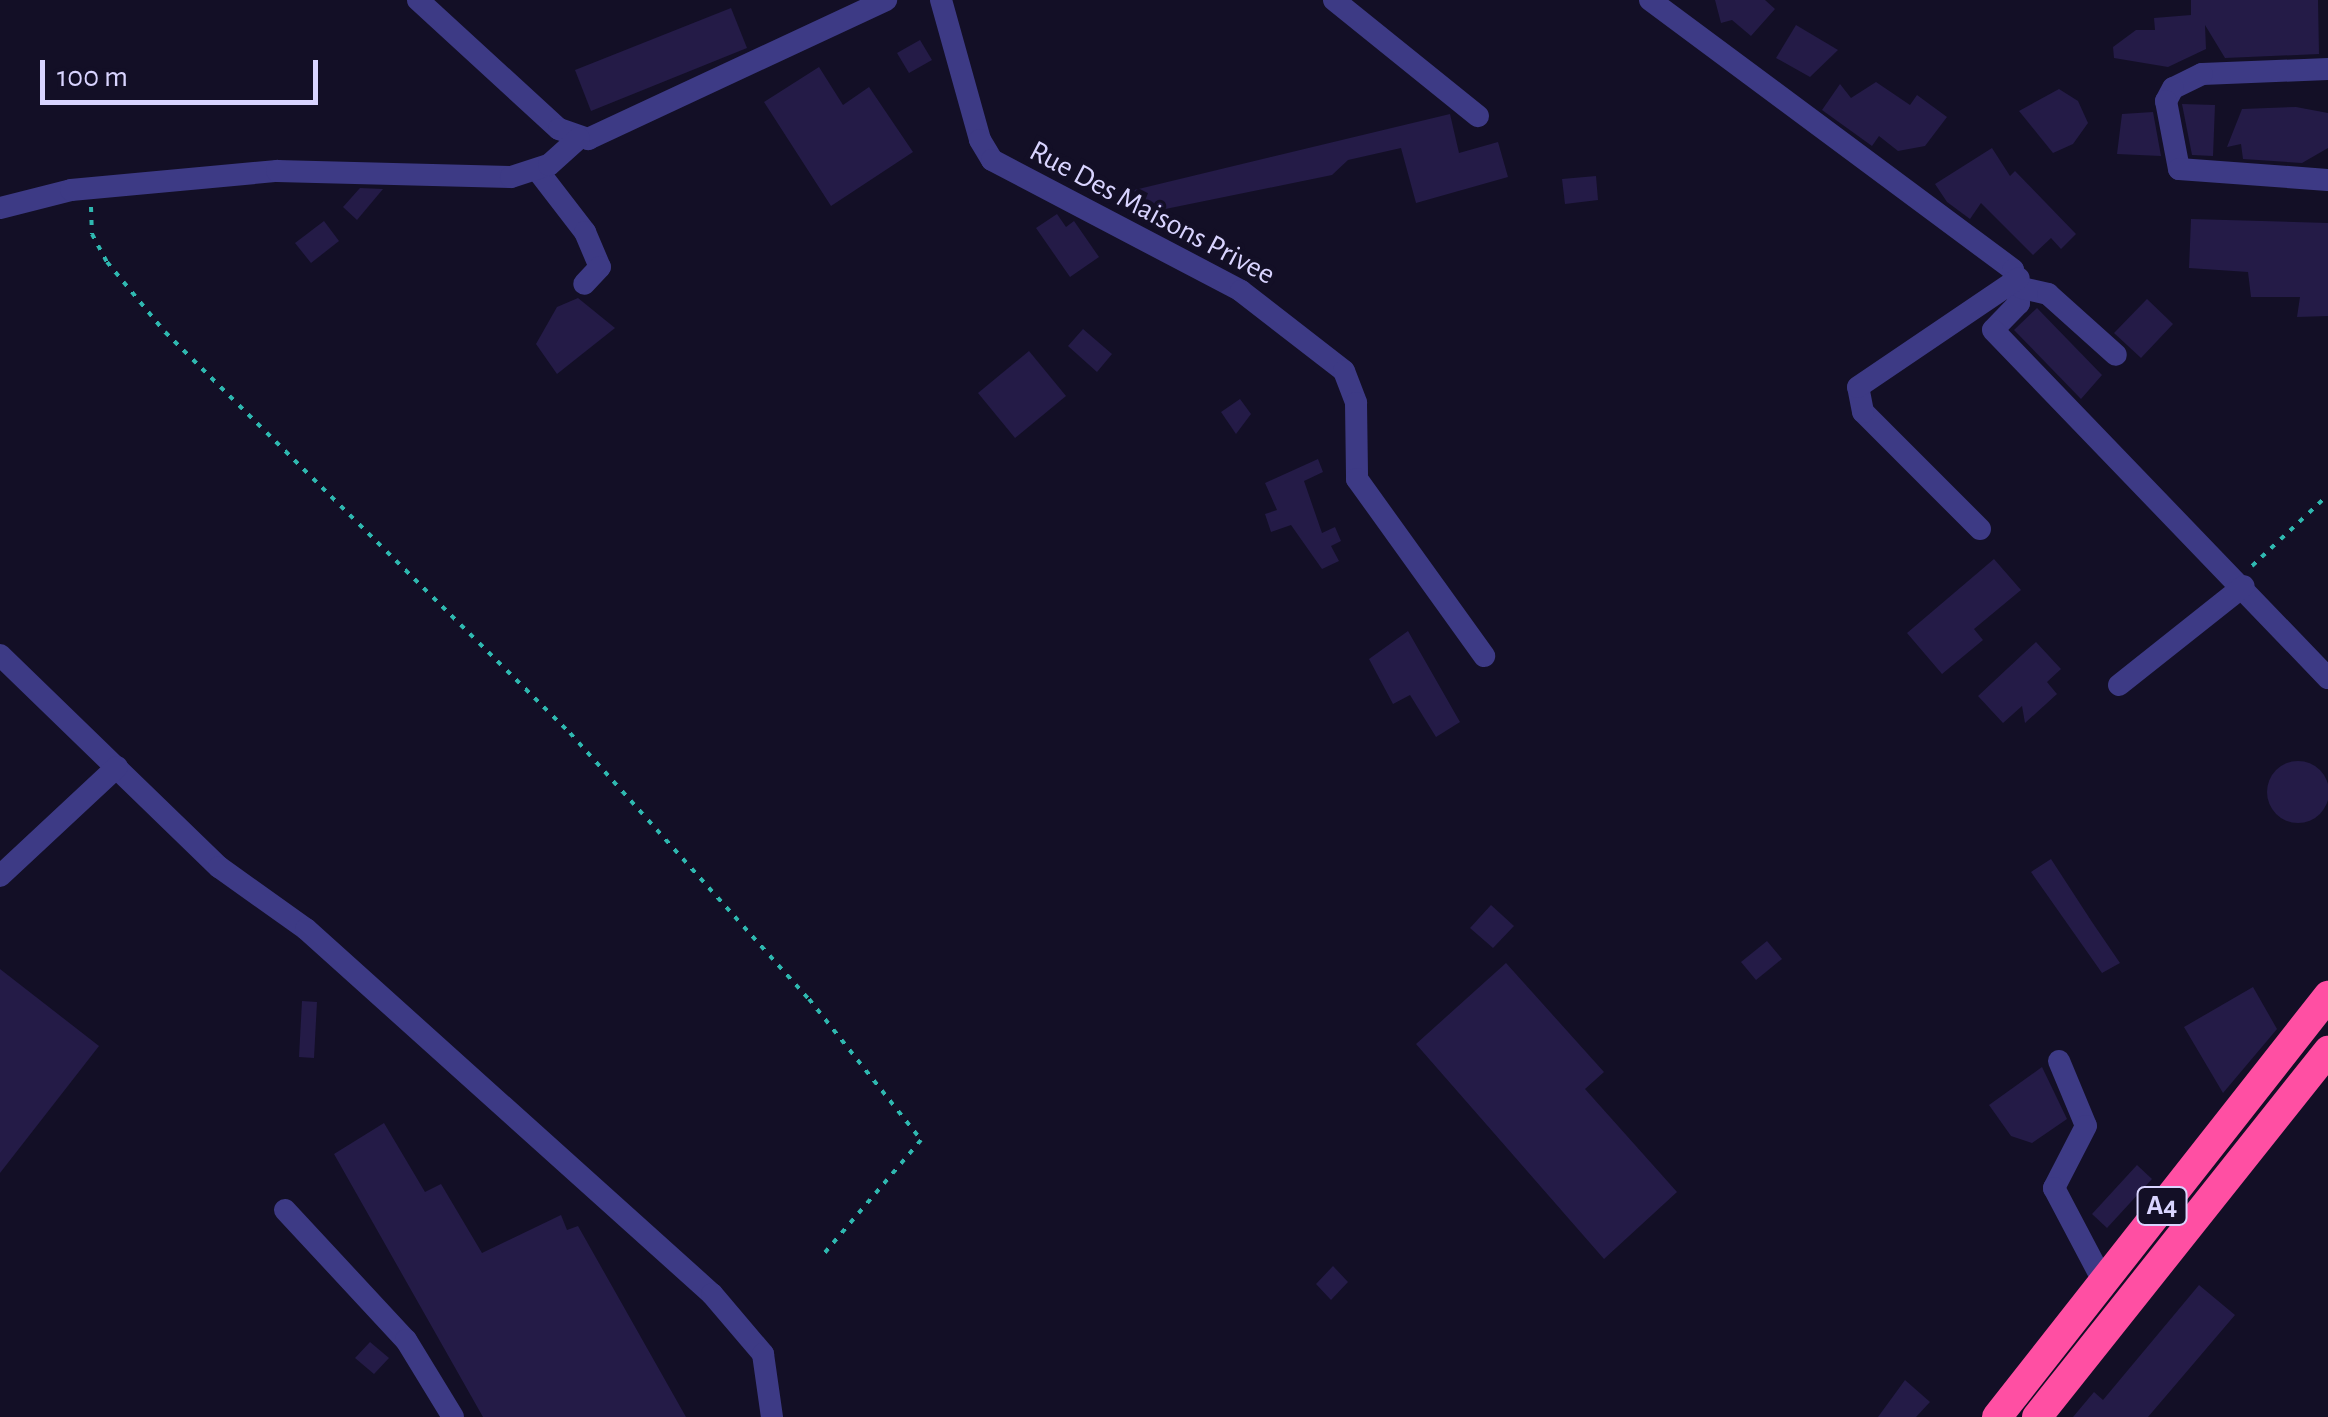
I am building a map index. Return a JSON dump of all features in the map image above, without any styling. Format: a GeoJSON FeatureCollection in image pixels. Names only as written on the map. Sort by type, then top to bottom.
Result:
{"type":"FeatureCollection","features":[{"type":"Feature","properties":{"kind":"highway","name":"A4"},"geometry":{"type":"LineString","coordinates":[[1997,1417],[2328,996]]}},
{"type":"Feature","properties":{"kind":"highway","name":"A4"},"geometry":{"type":"LineString","coordinates":[[2037,1417],[2328,1051]]}},
{"type":"Feature","properties":{"kind":"street"},"geometry":{"type":"LineString","coordinates":[[0,208],[90,188],[276,171],[496,178],[538,171],[579,138],[615,132],[848,8],[886,0]]}},
{"type":"Feature","properties":{"kind":"street","name":"Rue Des Maisons Privee"},"geometry":{"type":"LineString","coordinates":[[941,0],[980,140],[992,160],[1241,291],[1344,371],[1356,403],[1357,479],[1484,656]]}},
{"type":"Feature","properties":{"kind":"street"},"geometry":{"type":"LineString","coordinates":[[1334,0],[1478,116]]}},
{"type":"Feature","properties":{"kind":"street"},"geometry":{"type":"LineString","coordinates":[[1650,0],[2020,283],[2048,294],[2116,355]]}},
{"type":"Feature","properties":{"kind":"street"},"geometry":{"type":"LineString","coordinates":[[421,1],[558,130],[579,138]]}},
{"type":"Feature","properties":{"kind":"street"},"geometry":{"type":"LineString","coordinates":[[2328,68],[2202,74],[2173,88],[2166,101],[2179,170],[2328,180]]}},
{"type":"Feature","properties":{"kind":"street"},"geometry":{"type":"LineString","coordinates":[[538,171],[585,232],[600,267],[584,284]]}},
{"type":"Feature","properties":{"kind":"street"},"geometry":{"type":"LineString","coordinates":[[1980,528],[1863,412],[1858,388],[2020,283]]}},
{"type":"Feature","properties":{"kind":"street"},"geometry":{"type":"LineString","coordinates":[[2020,283],[2019,303],[1993,330],[2241,583],[2328,678]]}},
{"type":"Feature","properties":{"kind":"street"},"geometry":{"type":"LineString","coordinates":[[2119,684],[2241,583]]}},
{"type":"Feature","properties":{"kind":"street"},"geometry":{"type":"LineString","coordinates":[[0,655],[219,867],[306,929],[712,1294],[763,1354],[772,1417]]}},
{"type":"Feature","properties":{"kind":"street"},"geometry":{"type":"LineString","coordinates":[[0,876],[118,767]]}},
{"type":"Feature","properties":{"kind":"street"},"geometry":{"type":"LineString","coordinates":[[2059,1061],[2086,1126],[2054,1188],[2103,1281]]}},
{"type":"Feature","properties":{"kind":"street"},"geometry":{"type":"LineString","coordinates":[[285,1210],[406,1340],[443,1412]]}},
{"type":"Feature","properties":{"kind":"path"},"geometry":{"type":"LineString","coordinates":[[90,188],[92,234],[165,332],[570,734],[808,999],[921,1140],[822,1256]]}},
{"type":"Feature","properties":{"kind":"path"},"geometry":{"type":"LineString","coordinates":[[2241,583],[2328,495]]}},
{"type":"Feature","properties":{"kind":"building"},"geometry":{"type":"Polygon","coordinates":[[[1715,0],[1765,0],[1775,9],[1751,36],[1732,20],[1721,23],[1715,0]]]}},
{"type":"Feature","properties":{"kind":"building"},"geometry":{"type":"Polygon","coordinates":[[[2191,0],[2318,0],[2319,54],[2225,58],[2205,25],[2206,49],[2168,67],[2114,58],[2113,47],[2136,30],[2155,30],[2154,18],[2191,15],[2191,0]]]}},
{"type":"Feature","properties":{"kind":"building"},"geometry":{"type":"Polygon","coordinates":[[[731,8],[747,48],[591,111],[575,70],[731,8]]]}},
{"type":"Feature","properties":{"kind":"building"},"geometry":{"type":"Polygon","coordinates":[[[1796,25],[1838,50],[1810,77],[1776,58],[1796,25]]]}},
{"type":"Feature","properties":{"kind":"building"},"geometry":{"type":"Polygon","coordinates":[[[920,40],[932,60],[909,73],[897,53],[920,40]]]}},
{"type":"Feature","properties":{"kind":"building"},"geometry":{"type":"Polygon","coordinates":[[[819,67],[843,105],[869,87],[913,152],[831,206],[764,102],[819,67]]]}},
{"type":"Feature","properties":{"kind":"building"},"geometry":{"type":"Polygon","coordinates":[[[1876,82],[1910,105],[1917,95],[1947,117],[1925,146],[1898,151],[1879,136],[1872,146],[1822,110],[1840,84],[1851,98],[1876,82]]]}},
{"type":"Feature","properties":{"kind":"building"},"geometry":{"type":"Polygon","coordinates":[[[2059,89],[2078,101],[2088,123],[2073,144],[2053,153],[2019,111],[2059,89]]]}},
{"type":"Feature","properties":{"kind":"building"},"geometry":{"type":"Polygon","coordinates":[[[2182,104],[2215,105],[2213,156],[2192,155],[2182,104]]]}},
{"type":"Feature","properties":{"kind":"building"},"geometry":{"type":"Polygon","coordinates":[[[2296,107],[2328,113],[2328,148],[2302,163],[2243,159],[2241,144],[2227,147],[2242,109],[2296,107]]]}},
{"type":"Feature","properties":{"kind":"building"},"geometry":{"type":"Polygon","coordinates":[[[2153,112],[2161,156],[2117,154],[2122,114],[2153,112]]]}},
{"type":"Feature","properties":{"kind":"building"},"geometry":{"type":"Polygon","coordinates":[[[1450,114],[1459,153],[1498,142],[1508,177],[1416,203],[1401,148],[1348,160],[1332,175],[1131,216],[1126,192],[1450,114]]]}},
{"type":"Feature","properties":{"kind":"building"},"geometry":{"type":"Polygon","coordinates":[[[1992,148],[2010,176],[2015,171],[2076,234],[2061,249],[2051,238],[2033,255],[1981,203],[1970,219],[1947,202],[1935,184],[1992,148]]]}},
{"type":"Feature","properties":{"kind":"building"},"geometry":{"type":"Polygon","coordinates":[[[1596,176],[1598,200],[1565,204],[1562,179],[1596,176]]]}},
{"type":"Feature","properties":{"kind":"building"},"geometry":{"type":"Polygon","coordinates":[[[360,188],[383,189],[357,220],[343,207],[360,188]]]}},
{"type":"Feature","properties":{"kind":"building"},"geometry":{"type":"Polygon","coordinates":[[[1057,214],[1066,227],[1074,221],[1099,257],[1070,277],[1036,228],[1057,214]]]}},
{"type":"Feature","properties":{"kind":"building"},"geometry":{"type":"Polygon","coordinates":[[[2191,219],[2328,223],[2328,316],[2297,317],[2300,297],[2251,297],[2248,272],[2189,268],[2191,219]]]}},
{"type":"Feature","properties":{"kind":"building"},"geometry":{"type":"Polygon","coordinates":[[[324,221],[339,241],[311,263],[295,243],[324,221]]]}},
{"type":"Feature","properties":{"kind":"building"},"geometry":{"type":"Polygon","coordinates":[[[578,298],[615,328],[557,374],[536,344],[557,307],[578,298]]]}},
{"type":"Feature","properties":{"kind":"building"},"geometry":{"type":"Polygon","coordinates":[[[2147,299],[2173,324],[2141,358],[2114,333],[2147,299]]]}},
{"type":"Feature","properties":{"kind":"building"},"geometry":{"type":"Polygon","coordinates":[[[2037,308],[2102,375],[2081,399],[2014,330],[2037,308]]]}},
{"type":"Feature","properties":{"kind":"building"},"geometry":{"type":"Polygon","coordinates":[[[1083,329],[1112,354],[1097,372],[1068,346],[1083,329]]]}},
{"type":"Feature","properties":{"kind":"building"},"geometry":{"type":"Polygon","coordinates":[[[1029,351],[1066,396],[1015,438],[978,393],[1029,351]]]}},
{"type":"Feature","properties":{"kind":"building"},"geometry":{"type":"Polygon","coordinates":[[[1240,399],[1251,414],[1236,434],[1221,412],[1240,399]]]}},
{"type":"Feature","properties":{"kind":"building"},"geometry":{"type":"Polygon","coordinates":[[[1318,459],[1323,472],[1304,481],[1322,533],[1335,527],[1341,541],[1331,546],[1339,561],[1322,569],[1291,525],[1271,532],[1265,514],[1277,510],[1265,483],[1318,459]]]}},
{"type":"Feature","properties":{"kind":"building"},"geometry":{"type":"Polygon","coordinates":[[[1994,559],[2021,590],[1974,629],[1983,640],[1942,674],[1907,633],[1994,559]]]}},
{"type":"Feature","properties":{"kind":"building"},"geometry":{"type":"Polygon","coordinates":[[[1408,631],[1460,722],[1436,737],[1410,695],[1393,704],[1369,659],[1408,631]]]}},
{"type":"Feature","properties":{"kind":"building"},"geometry":{"type":"Polygon","coordinates":[[[2036,642],[2061,669],[2047,682],[2057,694],[2025,723],[2022,706],[2003,723],[1978,696],[2036,642]]]}},
{"type":"Feature","properties":{"kind":"building"},"geometry":{"type":"Polygon","coordinates":[[[2298,761],[2320,770],[2329,792],[2320,814],[2298,823],[2276,814],[2267,792],[2276,770],[2298,761]]]}},
{"type":"Feature","properties":{"kind":"building"},"geometry":{"type":"Polygon","coordinates":[[[2051,859],[2120,963],[2102,973],[2031,872],[2051,859]]]}},
{"type":"Feature","properties":{"kind":"building"},"geometry":{"type":"Polygon","coordinates":[[[1491,905],[1514,926],[1493,948],[1470,928],[1491,905]]]}},
{"type":"Feature","properties":{"kind":"building"},"geometry":{"type":"Polygon","coordinates":[[[1767,941],[1782,959],[1756,980],[1741,962],[1767,941]]]}},
{"type":"Feature","properties":{"kind":"building"},"geometry":{"type":"Polygon","coordinates":[[[1506,963],[1604,1072],[1585,1089],[1677,1192],[1604,1259],[1416,1044],[1506,963]]]}},
{"type":"Feature","properties":{"kind":"building"},"geometry":{"type":"Polygon","coordinates":[[[0,969],[99,1046],[0,1173],[0,969]]]}},
{"type":"Feature","properties":{"kind":"building"},"geometry":{"type":"Polygon","coordinates":[[[2253,987],[2277,1029],[2223,1093],[2184,1027],[2253,987]]]}},
{"type":"Feature","properties":{"kind":"building"},"geometry":{"type":"Polygon","coordinates":[[[302,1001],[317,1002],[314,1058],[299,1057],[302,1001]]]}},
{"type":"Feature","properties":{"kind":"building"},"geometry":{"type":"Polygon","coordinates":[[[2042,1067],[2067,1119],[2032,1143],[2011,1136],[1989,1105],[2042,1067]]]}},
{"type":"Feature","properties":{"kind":"building"},"geometry":{"type":"Polygon","coordinates":[[[384,1123],[425,1192],[441,1184],[482,1253],[561,1215],[567,1230],[578,1226],[686,1417],[483,1417],[334,1154],[384,1123]]]}},
{"type":"Feature","properties":{"kind":"building"},"geometry":{"type":"Polygon","coordinates":[[[2137,1165],[2152,1179],[2107,1228],[2092,1214],[2137,1165]]]}},
{"type":"Feature","properties":{"kind":"building"},"geometry":{"type":"Polygon","coordinates":[[[1333,1266],[1348,1282],[1331,1300],[1316,1284],[1333,1266]]]}},
{"type":"Feature","properties":{"kind":"building"},"geometry":{"type":"Polygon","coordinates":[[[2199,1285],[2235,1315],[2148,1417],[2073,1417],[2094,1392],[2103,1400],[2199,1285]]]}},
{"type":"Feature","properties":{"kind":"building"},"geometry":{"type":"Polygon","coordinates":[[[370,1342],[389,1358],[374,1374],[355,1358],[370,1342]]]}},
{"type":"Feature","properties":{"kind":"building"},"geometry":{"type":"Polygon","coordinates":[[[1905,1380],[1930,1402],[1916,1417],[1878,1417],[1905,1380]]]}}]}
